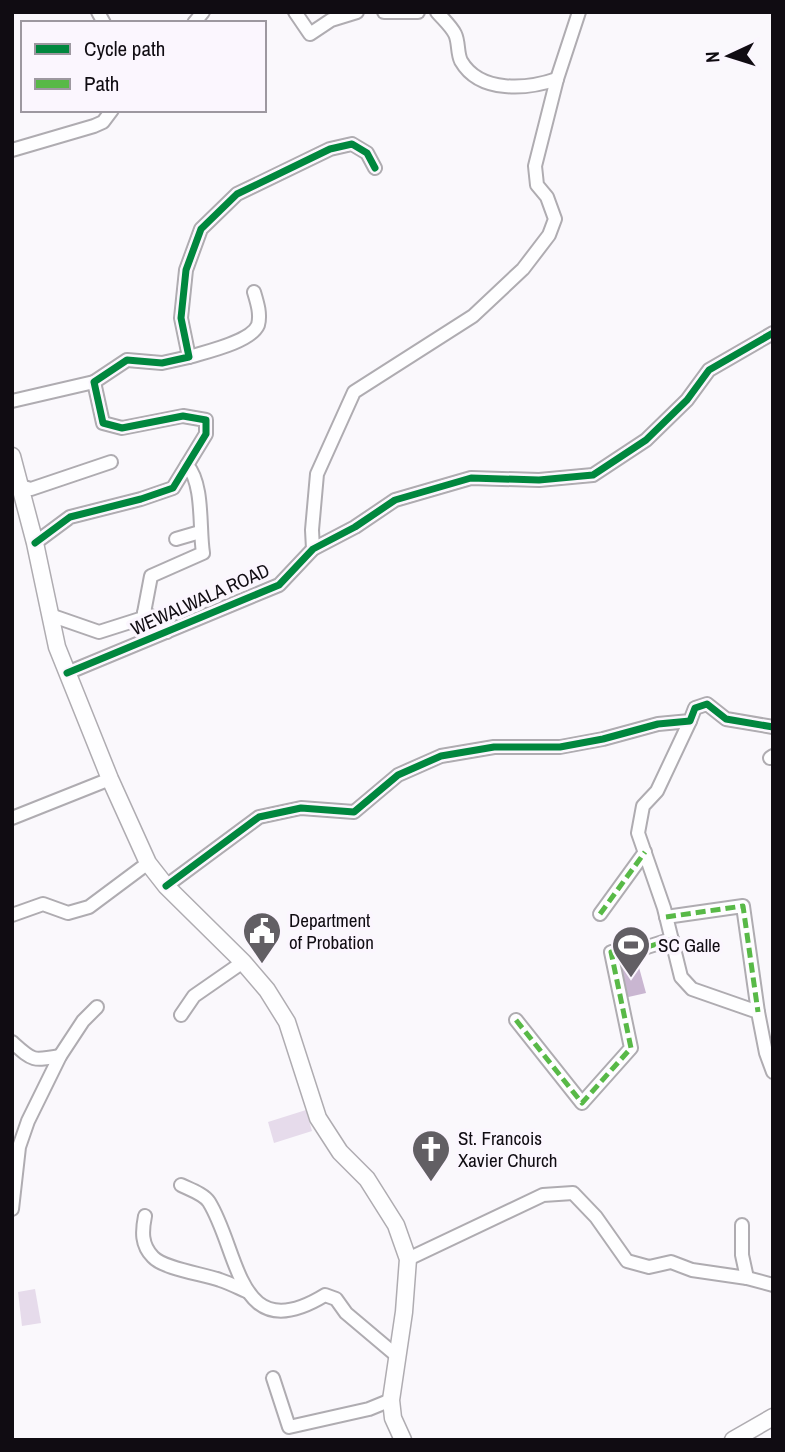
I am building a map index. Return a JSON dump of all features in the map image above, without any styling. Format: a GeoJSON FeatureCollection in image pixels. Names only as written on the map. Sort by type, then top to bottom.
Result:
{"type":"FeatureCollection","features":[{"type":"Feature","properties":{"kind":"main road"},"geometry":{"type":"LineString","coordinates":[[12,456],[17,483],[35,542],[57,647],[110,779],[148,863],[166,886],[243,962],[267,990],[286,1023],[318,1118],[340,1152],[367,1179],[396,1225],[408,1259],[404,1312],[391,1400],[393,1419],[403,1440]]}},
{"type":"Feature","properties":{"kind":"main road"},"geometry":{"type":"LineString","coordinates":[[733,1440],[773,1417]]}},
{"type":"Feature","properties":{"kind":"street"},"geometry":{"type":"LineString","coordinates":[[295,12],[310,34],[331,20],[357,12]]}},
{"type":"Feature","properties":{"kind":"street"},"geometry":{"type":"LineString","coordinates":[[384,12],[418,12]]}},
{"type":"Feature","properties":{"kind":"street"},"geometry":{"type":"LineString","coordinates":[[437,12],[455,35],[461,60],[477,78],[503,86],[533,87],[558,79]]}},
{"type":"Feature","properties":{"kind":"street"},"geometry":{"type":"LineString","coordinates":[[313,550],[317,474],[354,392],[473,316],[523,269],[550,235],[555,219],[547,197],[537,185],[535,166],[579,12]]}},
{"type":"Feature","properties":{"kind":"street"},"geometry":{"type":"LineString","coordinates":[[12,150],[60,138],[103,122],[110,112]]}},
{"type":"Feature","properties":{"kind":"street"},"geometry":{"type":"LineString","coordinates":[[189,357],[181,318],[182,306],[186,270],[201,229],[237,194],[330,149],[352,144],[367,153],[375,168]]}},
{"type":"Feature","properties":{"kind":"street"},"geometry":{"type":"LineString","coordinates":[[12,401],[94,382],[127,360],[162,363],[248,337],[257,325],[259,307],[254,292]]}},
{"type":"Feature","properties":{"kind":"street","name":"WEWALWALA ROAD"},"geometry":{"type":"LineString","coordinates":[[67,673],[279,585],[313,550],[355,527],[395,500],[471,478],[539,480],[593,475],[646,440],[687,400],[709,370],[773,333]]}},
{"type":"Feature","properties":{"kind":"street"},"geometry":{"type":"LineString","coordinates":[[35,542],[70,517],[173,488],[206,434],[206,420],[183,416],[122,428],[103,423],[94,382]]}},
{"type":"Feature","properties":{"kind":"street"},"geometry":{"type":"LineString","coordinates":[[17,483],[31,489],[111,461]]}},
{"type":"Feature","properties":{"kind":"street"},"geometry":{"type":"LineString","coordinates":[[50,615],[99,632],[143,618],[151,576],[203,553],[199,496],[193,472],[187,465]]}},
{"type":"Feature","properties":{"kind":"street"},"geometry":{"type":"LineString","coordinates":[[176,539],[200,532]]}},
{"type":"Feature","properties":{"kind":"street"},"geometry":{"type":"LineString","coordinates":[[144,613],[162,621],[167,632]]}},
{"type":"Feature","properties":{"kind":"street"},"geometry":{"type":"LineString","coordinates":[[758,1012],[692,989],[681,977],[666,917],[638,834],[643,806],[657,790],[695,708],[707,704],[726,719],[773,727]]}},
{"type":"Feature","properties":{"kind":"street"},"geometry":{"type":"LineString","coordinates":[[166,886],[260,817],[302,808],[354,812],[398,775],[441,756],[494,747],[560,747],[658,724],[690,721]]}},
{"type":"Feature","properties":{"kind":"street"},"geometry":{"type":"LineString","coordinates":[[12,818],[110,779]]}},
{"type":"Feature","properties":{"kind":"street"},"geometry":{"type":"LineString","coordinates":[[600,914],[645,852]]}},
{"type":"Feature","properties":{"kind":"street"},"geometry":{"type":"LineString","coordinates":[[12,915],[43,904],[68,913],[89,907],[148,863]]}},
{"type":"Feature","properties":{"kind":"street"},"geometry":{"type":"LineString","coordinates":[[666,917],[743,906],[758,1012],[766,1053],[773,1072]]}},
{"type":"Feature","properties":{"kind":"street"},"geometry":{"type":"LineString","coordinates":[[516,1020],[582,1103],[631,1048],[611,952],[641,949],[672,939]]}},
{"type":"Feature","properties":{"kind":"street"},"geometry":{"type":"LineString","coordinates":[[181,1015],[194,996],[243,962]]}},
{"type":"Feature","properties":{"kind":"street"},"geometry":{"type":"LineString","coordinates":[[12,1209],[19,1147],[28,1121],[60,1056],[83,1021],[97,1007]]}},
{"type":"Feature","properties":{"kind":"street"},"geometry":{"type":"LineString","coordinates":[[12,1042],[25,1055],[38,1060],[60,1056]]}},
{"type":"Feature","properties":{"kind":"street"},"geometry":{"type":"LineString","coordinates":[[181,1185],[208,1199],[246,1291]]}},
{"type":"Feature","properties":{"kind":"street"},"geometry":{"type":"LineString","coordinates":[[408,1259],[543,1195],[573,1193],[596,1217],[627,1261],[649,1267],[671,1262],[692,1270],[773,1284]]}},
{"type":"Feature","properties":{"kind":"street"},"geometry":{"type":"LineString","coordinates":[[145,1216],[142,1229],[144,1243],[154,1259],[197,1275],[218,1279],[246,1291],[264,1308],[286,1310],[306,1307],[324,1295],[337,1300],[346,1312],[397,1356]]}},
{"type":"Feature","properties":{"kind":"street"},"geometry":{"type":"LineString","coordinates":[[742,1225],[742,1255],[747,1278]]}},
{"type":"Feature","properties":{"kind":"street"},"geometry":{"type":"LineString","coordinates":[[272,1378],[289,1427],[369,1409],[391,1400]]}},
{"type":"Feature","properties":{"kind":"shaded area","name":"SC Galle"},"geometry":{"type":"Polygon","coordinates":[[[637,960],[646,993],[624,998],[616,965],[637,960]]]}},
{"type":"Feature","properties":{"kind":"shaded area"},"geometry":{"type":"Polygon","coordinates":[[[306,1110],[312,1131],[274,1143],[268,1122],[306,1110]]]}},
{"type":"Feature","properties":{"kind":"shaded area"},"geometry":{"type":"Polygon","coordinates":[[[35,1289],[41,1323],[22,1326],[18,1292],[35,1289]]]}},
{"type":"Feature","properties":{"kind":"marked path"},"geometry":{"type":"LineString","coordinates":[[600,914],[645,852]]}},
{"type":"Feature","properties":{"kind":"marked path"},"geometry":{"type":"LineString","coordinates":[[666,917],[743,906],[758,1012]]}},
{"type":"Feature","properties":{"kind":"marked path"},"geometry":{"type":"LineString","coordinates":[[516,1020],[582,1103],[631,1048],[611,952],[641,949],[672,939]]}},
{"type":"Feature","properties":{"kind":"cycle path"},"geometry":{"type":"LineString","coordinates":[[35,543],[70,517],[173,488],[206,434],[206,420],[183,416],[122,428],[103,423],[94,382],[127,360],[162,363],[189,357],[181,318],[186,270],[201,229],[237,194],[330,149],[352,144],[367,153],[375,168]]}},
{"type":"Feature","properties":{"kind":"cycle path"},"geometry":{"type":"LineString","coordinates":[[67,673],[279,585],[313,549],[355,527],[395,500],[471,478],[539,480],[593,475],[646,440],[687,400],[709,370],[773,333]]}},
{"type":"Feature","properties":{"kind":"cycle path"},"geometry":{"type":"LineString","coordinates":[[166,886],[259,817],[301,808],[354,812],[398,775],[441,756],[494,747],[560,747],[603,739],[658,724],[690,721],[695,708],[707,704],[726,719],[773,727]]}},
{"type":"Feature","properties":{"kind":"place","name":"Department of Probation"},"geometry":{"type":"Point","coordinates":[262,965]}},
{"type":"Feature","properties":{"kind":"place","name":"SC Galle"},"geometry":{"type":"Point","coordinates":[631,979]}},
{"type":"Feature","properties":{"kind":"place","name":"St. Francois Xavier Church"},"geometry":{"type":"Point","coordinates":[431,1183]}}]}
